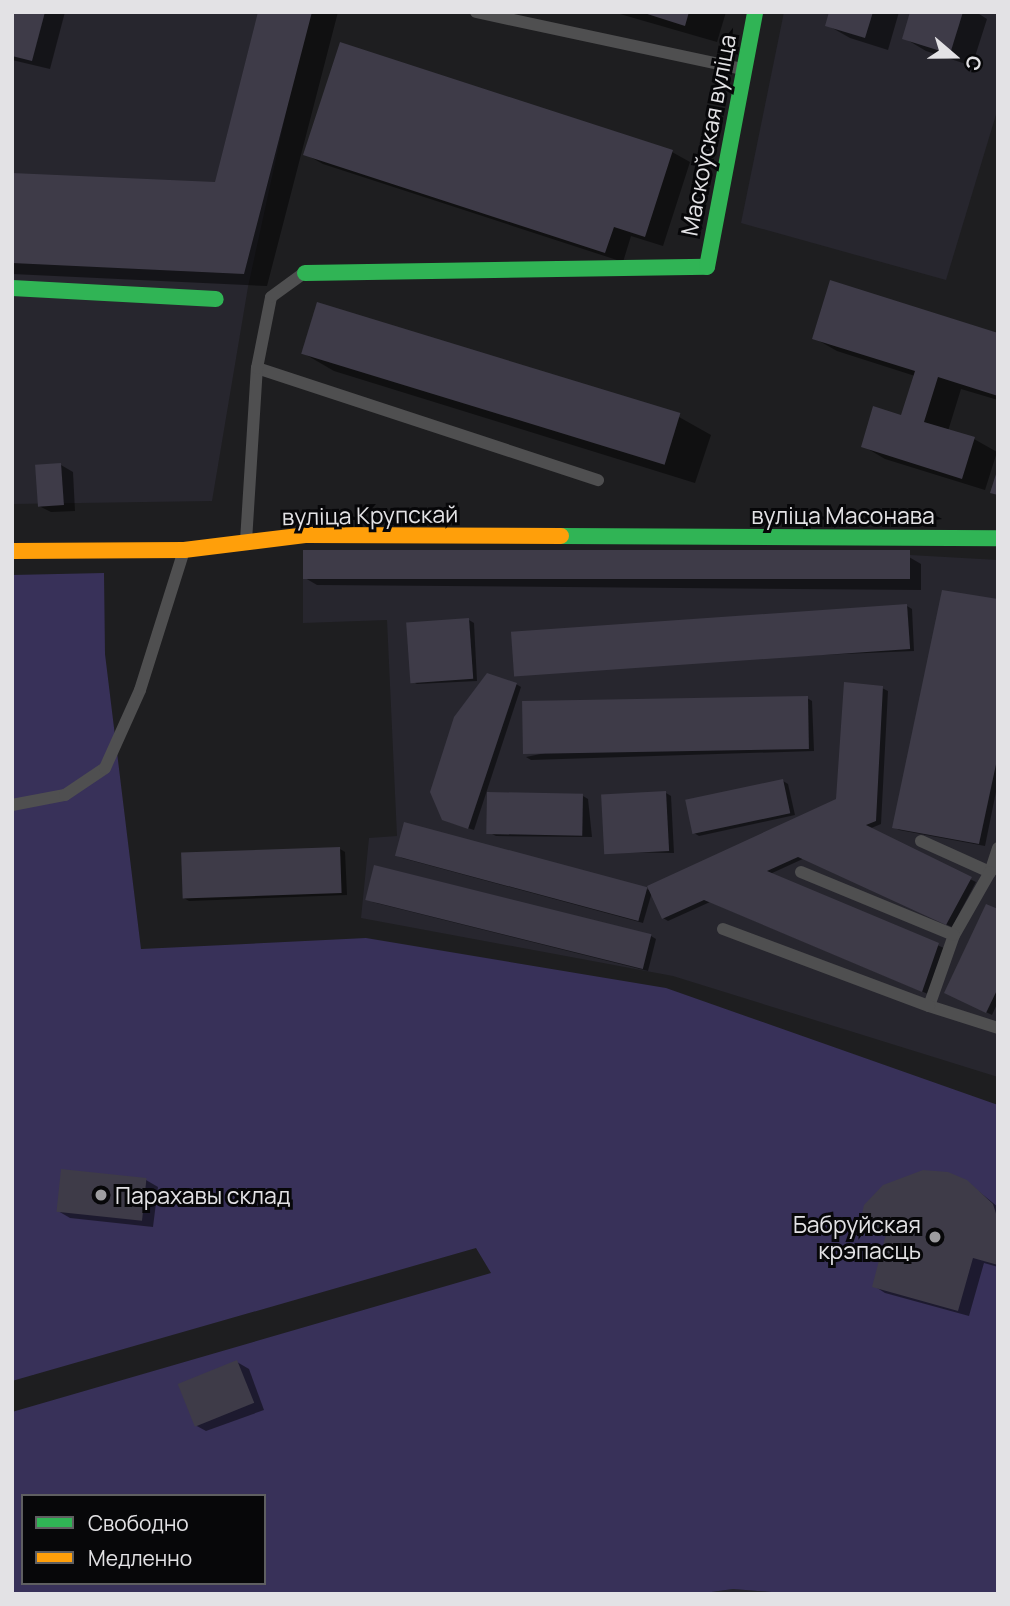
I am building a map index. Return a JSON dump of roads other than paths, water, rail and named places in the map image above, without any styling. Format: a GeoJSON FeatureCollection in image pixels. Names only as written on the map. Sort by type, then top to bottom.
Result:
{"type":"FeatureCollection","features":[{"type":"Feature","properties":{"kind":"street","name":"Маскоўская вуліца"},"geometry":{"type":"LineString","coordinates":[[304,273],[707,267],[754,12]]}},
{"type":"Feature","properties":{"kind":"street"},"geometry":{"type":"LineString","coordinates":[[12,288],[216,299]]}},
{"type":"Feature","properties":{"kind":"street","name":"вуліца Крупскай"},"geometry":{"type":"LineString","coordinates":[[12,551],[184,550],[307,535],[688,538]]}},
{"type":"Feature","properties":{"kind":"street","name":"вуліца Масонава"},"geometry":{"type":"LineString","coordinates":[[688,538],[998,538]]}},
{"type":"Feature","properties":{"kind":"lane"},"geometry":{"type":"LineString","coordinates":[[476,12],[744,69]]}},
{"type":"Feature","properties":{"kind":"lane"},"geometry":{"type":"LineString","coordinates":[[246,542],[257,368],[271,298],[304,273]]}},
{"type":"Feature","properties":{"kind":"lane"},"geometry":{"type":"LineString","coordinates":[[257,368],[598,480]]}},
{"type":"Feature","properties":{"kind":"lane"},"geometry":{"type":"LineString","coordinates":[[12,805],[65,795],[106,768],[141,690],[184,550]]}},
{"type":"Feature","properties":{"kind":"lane"},"geometry":{"type":"LineString","coordinates":[[921,841],[987,878],[998,890]]}},
{"type":"Feature","properties":{"kind":"lane"},"geometry":{"type":"LineString","coordinates":[[929,1006],[954,935],[987,878],[998,848]]}},
{"type":"Feature","properties":{"kind":"lane"},"geometry":{"type":"LineString","coordinates":[[801,872],[954,935]]}},
{"type":"Feature","properties":{"kind":"lane"},"geometry":{"type":"LineString","coordinates":[[723,929],[929,1006],[998,1028]]}},
{"type":"Feature","properties":{"kind":"place","name":"Парахавы склад"},"geometry":{"type":"Point","coordinates":[101,1195]}},
{"type":"Feature","properties":{"kind":"place","name":"Бабруйская крэпасць"},"geometry":{"type":"Point","coordinates":[935,1237]}}]}
